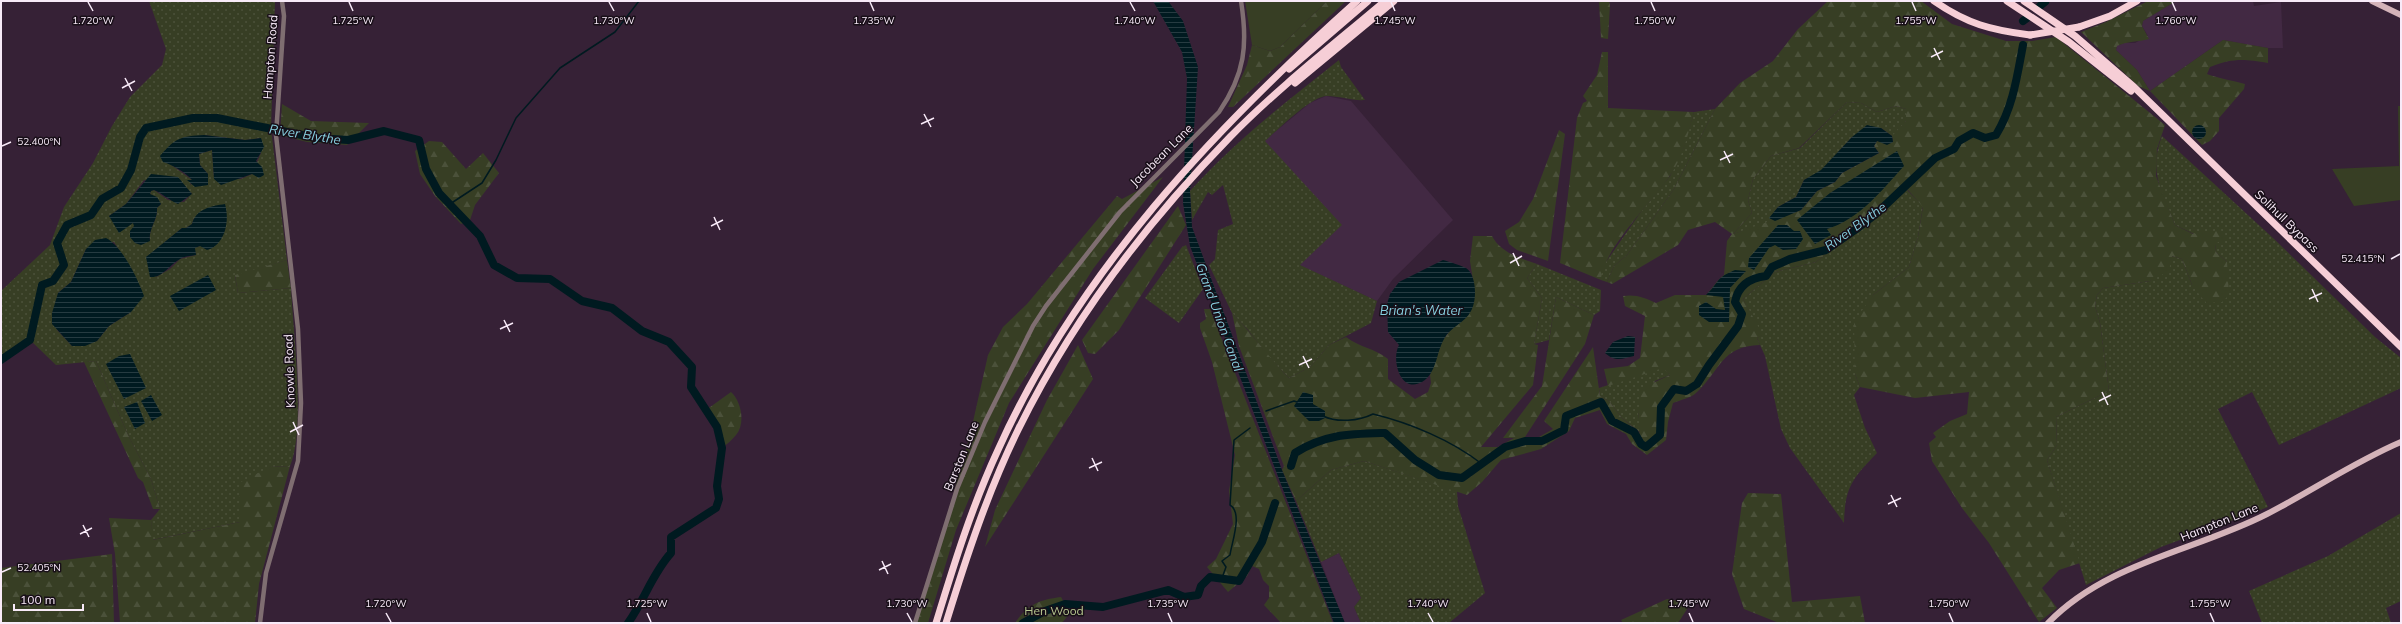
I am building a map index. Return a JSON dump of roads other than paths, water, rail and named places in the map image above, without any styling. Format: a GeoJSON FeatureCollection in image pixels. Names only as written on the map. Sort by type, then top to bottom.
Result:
{"type":"FeatureCollection","features":[{"type":"Feature","properties":{"kind":"highway"},"geometry":{"type":"LineString","coordinates":[[936,623],[964,533],[977,497],[1021,404],[1057,339],[1074,312],[1118,250],[1170,187],[1198,156],[1298,54],[1357,1]]}},
{"type":"Feature","properties":{"kind":"highway"},"geometry":{"type":"LineString","coordinates":[[1227,126],[1267,88],[1368,1]]}},
{"type":"Feature","properties":{"kind":"highway"},"geometry":{"type":"LineString","coordinates":[[946,623],[973,540],[1018,431],[1066,343],[1085,315],[1125,259],[1173,199],[1202,167],[1273,95],[1385,1]]}},
{"type":"Feature","properties":{"kind":"highway"},"geometry":{"type":"LineString","coordinates":[[1245,123],[1394,1]]}},
{"type":"Feature","properties":{"kind":"highway"},"geometry":{"type":"LineString","coordinates":[[1934,1],[1952,13],[1976,25],[1991,30],[2030,35],[2079,27],[2110,16],[2137,1]]}},
{"type":"Feature","properties":{"kind":"highway","name":"Solihull Bypass"},"geometry":{"type":"LineString","coordinates":[[2007,1],[2069,42],[2157,111]]}},
{"type":"Feature","properties":{"kind":"highway","name":"Solihull Bypass"},"geometry":{"type":"LineString","coordinates":[[2024,1],[2086,45],[2157,111],[2401,347]]}},
{"type":"Feature","properties":{"kind":"main road"},"geometry":{"type":"LineString","coordinates":[[2372,1],[2401,15]]}},
{"type":"Feature","properties":{"kind":"main road","name":"Hampton Lane"},"geometry":{"type":"LineString","coordinates":[[2048,623],[2069,605],[2109,578],[2247,524],[2366,458],[2401,442]]}},
{"type":"Feature","properties":{"kind":"street","name":"Hampton Road"},"geometry":{"type":"LineString","coordinates":[[276,115],[284,16],[282,1]]}},
{"type":"Feature","properties":{"kind":"street","name":"Jacobean Lane"},"geometry":{"type":"LineString","coordinates":[[1046,306],[1120,212],[1219,112],[1238,80],[1243,64],[1245,42],[1241,1]]}},
{"type":"Feature","properties":{"kind":"street","name":"Knowle Road"},"geometry":{"type":"LineString","coordinates":[[260,623],[266,573],[298,461],[301,403],[298,329],[276,135],[276,115]]}},
{"type":"Feature","properties":{"kind":"street","name":"Barston Lane"},"geometry":{"type":"LineString","coordinates":[[915,623],[957,489],[985,422],[1046,306]]}},
{"type":"Feature","properties":{"kind":"water","name":"Grand Union Canal"},"geometry":{"type":"Polygon","coordinates":[[[1153,1],[1168,1],[1183,21],[1198,67],[1190,191],[1192,227],[1282,470],[1345,623],[1334,623],[1190,246],[1183,203],[1187,78],[1182,52],[1153,1]]]}},
{"type":"Feature","properties":{"kind":"water"},"geometry":{"type":"Polygon","coordinates":[[[1867,125],[1881,128],[1892,136],[1893,142],[1887,145],[1877,141],[1874,146],[1879,153],[1842,173],[1835,182],[1817,191],[1801,210],[1775,221],[1769,218],[1778,207],[1796,197],[1804,180],[1821,170],[1852,137],[1867,125]]]}},
{"type":"Feature","properties":{"kind":"water"},"geometry":{"type":"Polygon","coordinates":[[[2196,125],[2202,125],[2206,129],[2206,135],[2202,139],[2196,139],[2192,135],[2192,129],[2196,125]]]}},
{"type":"Feature","properties":{"kind":"water"},"geometry":{"type":"Polygon","coordinates":[[[204,135],[245,140],[261,138],[264,147],[256,161],[262,167],[264,175],[259,178],[252,174],[221,185],[214,179],[212,150],[199,154],[200,165],[208,174],[208,185],[195,187],[187,180],[192,180],[186,174],[163,162],[160,156],[174,142],[184,137],[204,135]]]}},
{"type":"Feature","properties":{"kind":"water"},"geometry":{"type":"Polygon","coordinates":[[[1897,151],[1904,166],[1870,203],[1850,218],[1827,229],[1831,235],[1815,244],[1797,220],[1830,193],[1897,151]]]}},
{"type":"Feature","properties":{"kind":"water"},"geometry":{"type":"Polygon","coordinates":[[[151,174],[178,177],[192,194],[178,204],[154,190],[151,191],[150,194],[157,197],[161,204],[157,208],[156,217],[150,232],[150,241],[141,245],[135,243],[130,237],[130,231],[134,226],[133,223],[119,233],[109,216],[126,204],[151,174]]]}},
{"type":"Feature","properties":{"kind":"water"},"geometry":{"type":"Polygon","coordinates":[[[225,204],[227,218],[225,232],[218,243],[207,250],[200,246],[195,248],[196,255],[182,258],[159,275],[150,277],[146,257],[182,228],[186,228],[192,224],[197,215],[205,209],[225,204]]]}},
{"type":"Feature","properties":{"kind":"water"},"geometry":{"type":"Polygon","coordinates":[[[1778,225],[1787,225],[1794,231],[1800,231],[1803,239],[1796,249],[1783,250],[1775,245],[1769,248],[1754,270],[1748,267],[1749,258],[1778,225]]]}},
{"type":"Feature","properties":{"kind":"water"},"geometry":{"type":"Polygon","coordinates":[[[106,238],[118,248],[129,264],[144,296],[131,312],[109,326],[97,341],[85,346],[72,346],[52,324],[52,313],[58,293],[71,282],[86,249],[95,240],[106,238]]]}},
{"type":"Feature","properties":{"kind":"water","name":"Brian's Water"},"geometry":{"type":"Polygon","coordinates":[[[1443,260],[1464,267],[1470,271],[1475,288],[1473,307],[1465,319],[1450,331],[1444,339],[1431,373],[1427,378],[1422,382],[1414,384],[1408,383],[1399,373],[1397,366],[1396,358],[1399,345],[1388,332],[1387,304],[1390,294],[1399,282],[1443,260]]]}},
{"type":"Feature","properties":{"kind":"water"},"geometry":{"type":"Polygon","coordinates":[[[1735,270],[1746,271],[1730,288],[1729,322],[1709,322],[1699,315],[1699,306],[1706,302],[1716,309],[1725,310],[1723,297],[1706,295],[1720,278],[1735,270]]]}},
{"type":"Feature","properties":{"kind":"water"},"geometry":{"type":"Polygon","coordinates":[[[208,275],[216,290],[179,311],[170,296],[208,275]]]}},
{"type":"Feature","properties":{"kind":"water"},"geometry":{"type":"Polygon","coordinates":[[[1628,336],[1635,337],[1634,356],[1615,359],[1605,353],[1613,342],[1628,336]]]}},
{"type":"Feature","properties":{"kind":"water"},"geometry":{"type":"Polygon","coordinates":[[[130,354],[146,388],[124,399],[106,364],[119,356],[130,354]]]}},
{"type":"Feature","properties":{"kind":"water"},"geometry":{"type":"Polygon","coordinates":[[[1303,392],[1313,395],[1313,404],[1325,411],[1325,418],[1319,421],[1309,421],[1294,406],[1303,392]]]}},
{"type":"Feature","properties":{"kind":"water"},"geometry":{"type":"Polygon","coordinates":[[[151,395],[162,415],[152,421],[141,401],[151,395]]]}},
{"type":"Feature","properties":{"kind":"water"},"geometry":{"type":"Polygon","coordinates":[[[137,402],[145,423],[135,429],[124,407],[137,402]]]}},
{"type":"Feature","properties":{"kind":"waterway"},"geometry":{"type":"LineString","coordinates":[[450,204],[482,183],[496,160],[516,118],[560,68],[615,32],[639,1]]}},
{"type":"Feature","properties":{"kind":"waterway"},"geometry":{"type":"LineString","coordinates":[[2040,6],[2045,2]]}},
{"type":"Feature","properties":{"kind":"waterway","name":"River Blythe"},"geometry":{"type":"LineString","coordinates":[[2023,21],[2027,18]]}},
{"type":"Feature","properties":{"kind":"waterway","name":"River Blythe"},"geometry":{"type":"LineString","coordinates":[[1291,466],[1295,453],[1317,442],[1338,436],[1385,433],[1415,460],[1439,475],[1462,478],[1505,447],[1525,441],[1542,441],[1564,430],[1566,416],[1601,402],[1612,421],[1634,432],[1641,444],[1646,447],[1660,435],[1661,407],[1674,389],[1686,391],[1697,384],[1738,326],[1742,314],[1735,302],[1739,291],[1746,283],[1766,276],[1772,267],[1790,259],[1826,250],[1877,213],[1935,158],[1954,149],[1959,141],[1973,133],[1985,138],[1996,135],[2007,114],[2023,45]]}},
{"type":"Feature","properties":{"kind":"waterway","name":"River Blythe"},"geometry":{"type":"LineString","coordinates":[[1,360],[30,340],[42,285],[53,281],[64,265],[57,243],[67,225],[91,215],[102,199],[121,188],[131,170],[140,137],[146,128],[193,118],[217,118],[317,138],[348,140],[384,131],[419,140],[426,169],[439,193],[480,236],[494,265],[517,278],[550,279],[582,301],[612,308],[642,331],[669,342],[692,367],[691,387],[717,427],[722,448],[717,486],[719,499],[716,508],[671,537],[671,553],[664,561],[628,623]]}},
{"type":"Feature","properties":{"kind":"waterway"},"geometry":{"type":"LineString","coordinates":[[1266,411],[1294,401],[1297,402]]}},
{"type":"Feature","properties":{"kind":"waterway"},"geometry":{"type":"LineString","coordinates":[[1323,416],[1335,420],[1355,420],[1373,414],[1401,422],[1444,440],[1470,455],[1482,464]]}},
{"type":"Feature","properties":{"kind":"waterway"},"geometry":{"type":"LineString","coordinates":[[1222,578],[1226,567],[1222,561],[1230,555],[1236,528],[1236,514],[1230,505],[1234,440],[1250,428]]}},
{"type":"Feature","properties":{"kind":"waterway","name":"River Blythe"},"geometry":{"type":"LineString","coordinates":[[1023,623],[1045,611],[1065,604],[1103,607],[1168,590],[1184,597],[1198,595],[1201,586],[1210,577],[1239,581],[1262,542],[1275,503]]}},
{"type":"Feature","properties":{"kind":"park label","name":"Hen Wood"},"geometry":{"type":"Point","coordinates":[1054,610]}}]}
